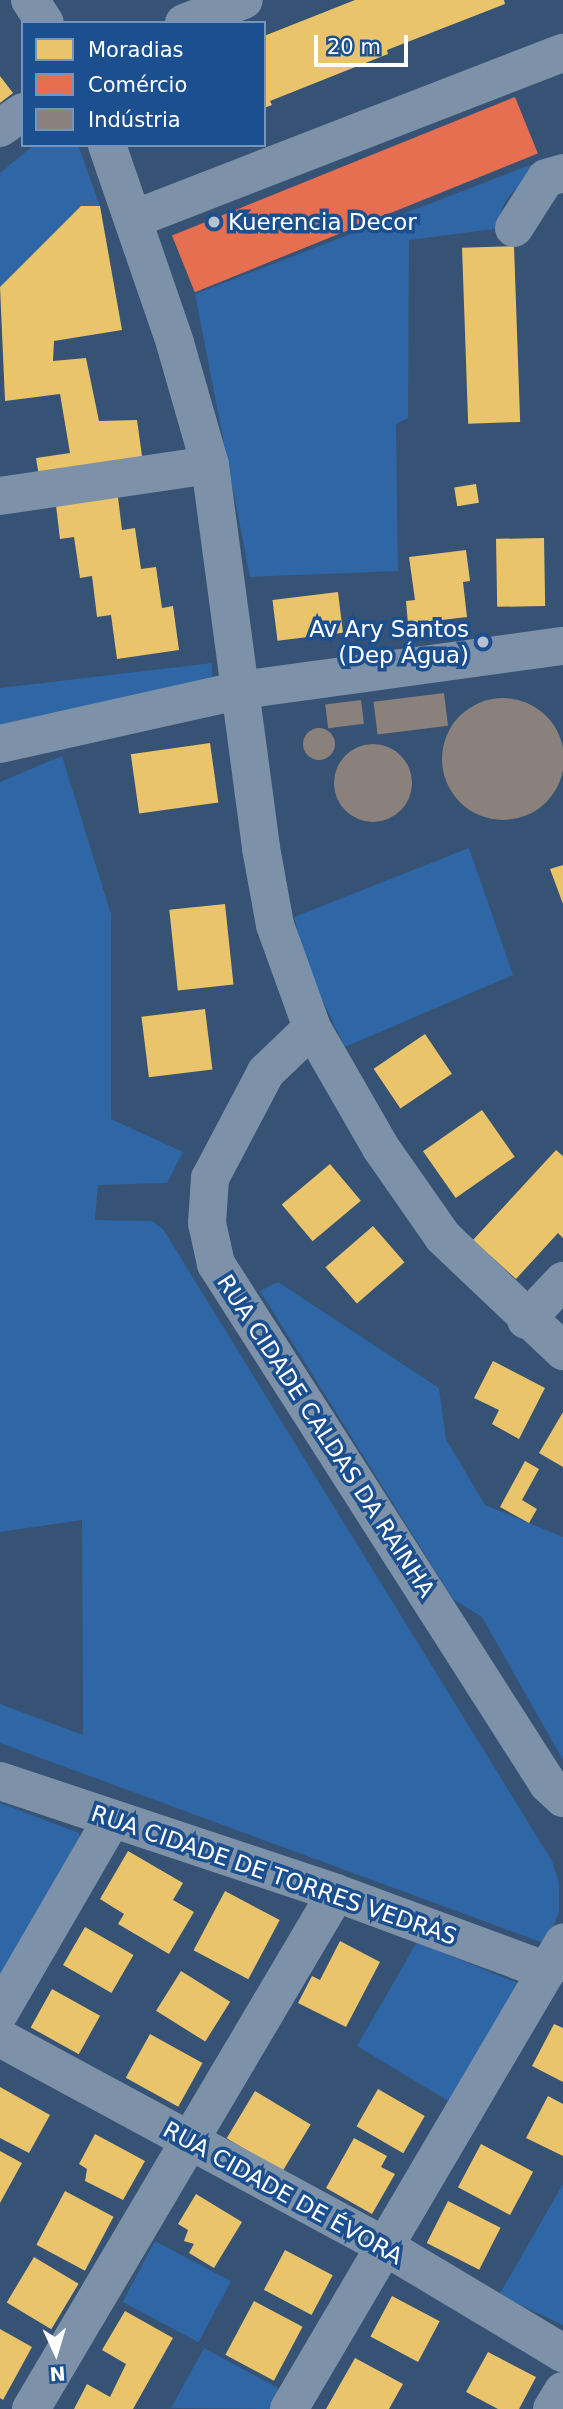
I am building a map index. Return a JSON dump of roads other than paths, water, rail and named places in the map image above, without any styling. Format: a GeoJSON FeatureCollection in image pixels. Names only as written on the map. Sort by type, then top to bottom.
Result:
{"type":"FeatureCollection","features":[{"type":"Feature","properties":{"kind":"street"},"geometry":{"type":"LineString","coordinates":[[30,0],[45,21]]}},
{"type":"Feature","properties":{"kind":"street"},"geometry":{"type":"LineString","coordinates":[[189,21],[244,0]]}},
{"type":"Feature","properties":{"kind":"street"},"geometry":{"type":"LineString","coordinates":[[134,219],[563,53]]}},
{"type":"Feature","properties":{"kind":"street"},"geometry":{"type":"LineString","coordinates":[[0,128],[21,112]]}},
{"type":"Feature","properties":{"kind":"street"},"geometry":{"type":"LineString","coordinates":[[108,147],[134,219],[210,465],[275,925],[312,1028],[381,1148],[443,1237],[526,1320],[563,1351]]}},
{"type":"Feature","properties":{"kind":"street"},"geometry":{"type":"LineString","coordinates":[[514,228],[546,178],[563,173]]}},
{"type":"Feature","properties":{"kind":"street"},"geometry":{"type":"LineString","coordinates":[[0,496],[210,465]]}},
{"type":"Feature","properties":{"kind":"street"},"geometry":{"type":"LineString","coordinates":[[0,744],[241,690],[563,646]]}},
{"type":"Feature","properties":{"kind":"street","name":"RUA CIDADE CALDAS DA RAINHA"},"geometry":{"type":"LineString","coordinates":[[312,1028],[266,1072],[210,1178],[207,1223],[216,1264],[548,1784],[563,1798]]}},
{"type":"Feature","properties":{"kind":"street"},"geometry":{"type":"LineString","coordinates":[[526,1320],[563,1281]]}},
{"type":"Feature","properties":{"kind":"street","name":"RUA CIDADE DE TORRES VEDRAS"},"geometry":{"type":"LineString","coordinates":[[0,1781],[336,1893],[555,1957]]}},
{"type":"Feature","properties":{"kind":"street"},"geometry":{"type":"LineString","coordinates":[[0,2012],[112,1819]]}},
{"type":"Feature","properties":{"kind":"street"},"geometry":{"type":"LineString","coordinates":[[31,2409],[336,1893]]}},
{"type":"Feature","properties":{"kind":"street"},"geometry":{"type":"LineString","coordinates":[[289,2409],[555,1957]]}},
{"type":"Feature","properties":{"kind":"street","name":"RUA CIDADE DE ÉVORA"},"geometry":{"type":"LineString","coordinates":[[0,2038],[384,2246],[563,2353]]}},
{"type":"Feature","properties":{"kind":"street"},"geometry":{"type":"LineString","coordinates":[[552,2409],[563,2391]]}},
{"type":"Feature","properties":{"kind":"place","name":"Kuerencia Decor"},"geometry":{"type":"Point","coordinates":[214,222]}},
{"type":"Feature","properties":{"kind":"place","name":"Av Ary Santos (Dep Água)"},"geometry":{"type":"Point","coordinates":[483,642]}}]}
